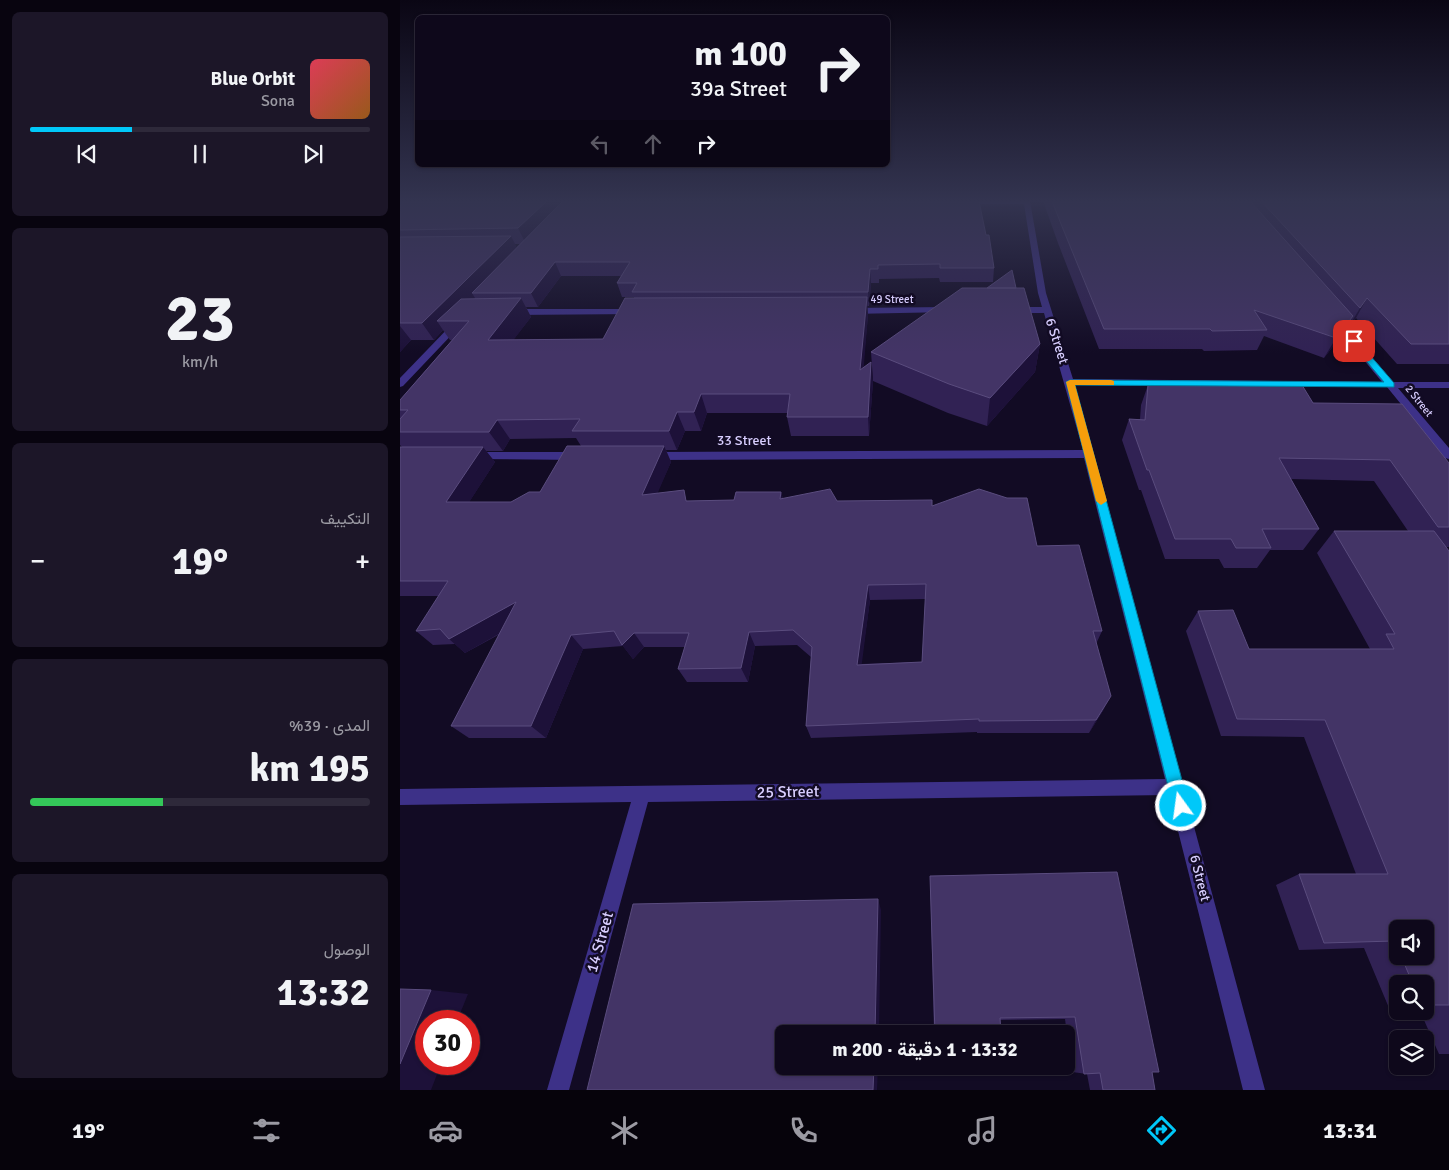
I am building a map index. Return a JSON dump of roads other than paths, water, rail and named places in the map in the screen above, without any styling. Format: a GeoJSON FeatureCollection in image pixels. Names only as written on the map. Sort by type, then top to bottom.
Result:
{"type":"FeatureCollection","features":[{"type":"Feature","properties":{"kind":"street","name":"6 Street"},"geometry":{"type":"LineString","coordinates":[[1036,252],[1046,310],[1070,382],[1254,1090]]}},
{"type":"Feature","properties":{"kind":"street","name":"49 Street"},"geometry":{"type":"LineString","coordinates":[[837,311],[957,310]]}},
{"type":"Feature","properties":{"kind":"street"},"geometry":{"type":"LineString","coordinates":[[1006,310],[1046,310]]}},
{"type":"Feature","properties":{"kind":"street","name":"2 Street"},"geometry":{"type":"LineString","coordinates":[[1328,311],[1449,455]]}},
{"type":"Feature","properties":{"kind":"street"},"geometry":{"type":"LineString","coordinates":[[499,312],[648,312]]}},
{"type":"Feature","properties":{"kind":"street"},"geometry":{"type":"LineString","coordinates":[[400,384],[462,319]]}},
{"type":"Feature","properties":{"kind":"street"},"geometry":{"type":"LineString","coordinates":[[1070,382],[1449,385]]}},
{"type":"Feature","properties":{"kind":"street","name":"33 Street"},"geometry":{"type":"LineString","coordinates":[[640,456],[1089,454]]}},
{"type":"Feature","properties":{"kind":"street"},"geometry":{"type":"LineString","coordinates":[[460,456],[590,456]]}},
{"type":"Feature","properties":{"kind":"street","name":"25 Street"},"geometry":{"type":"LineString","coordinates":[[400,797],[1176,787]]}},
{"type":"Feature","properties":{"kind":"street","name":"14 Street"},"geometry":{"type":"LineString","coordinates":[[558,1090],[642,794]]}}]}
